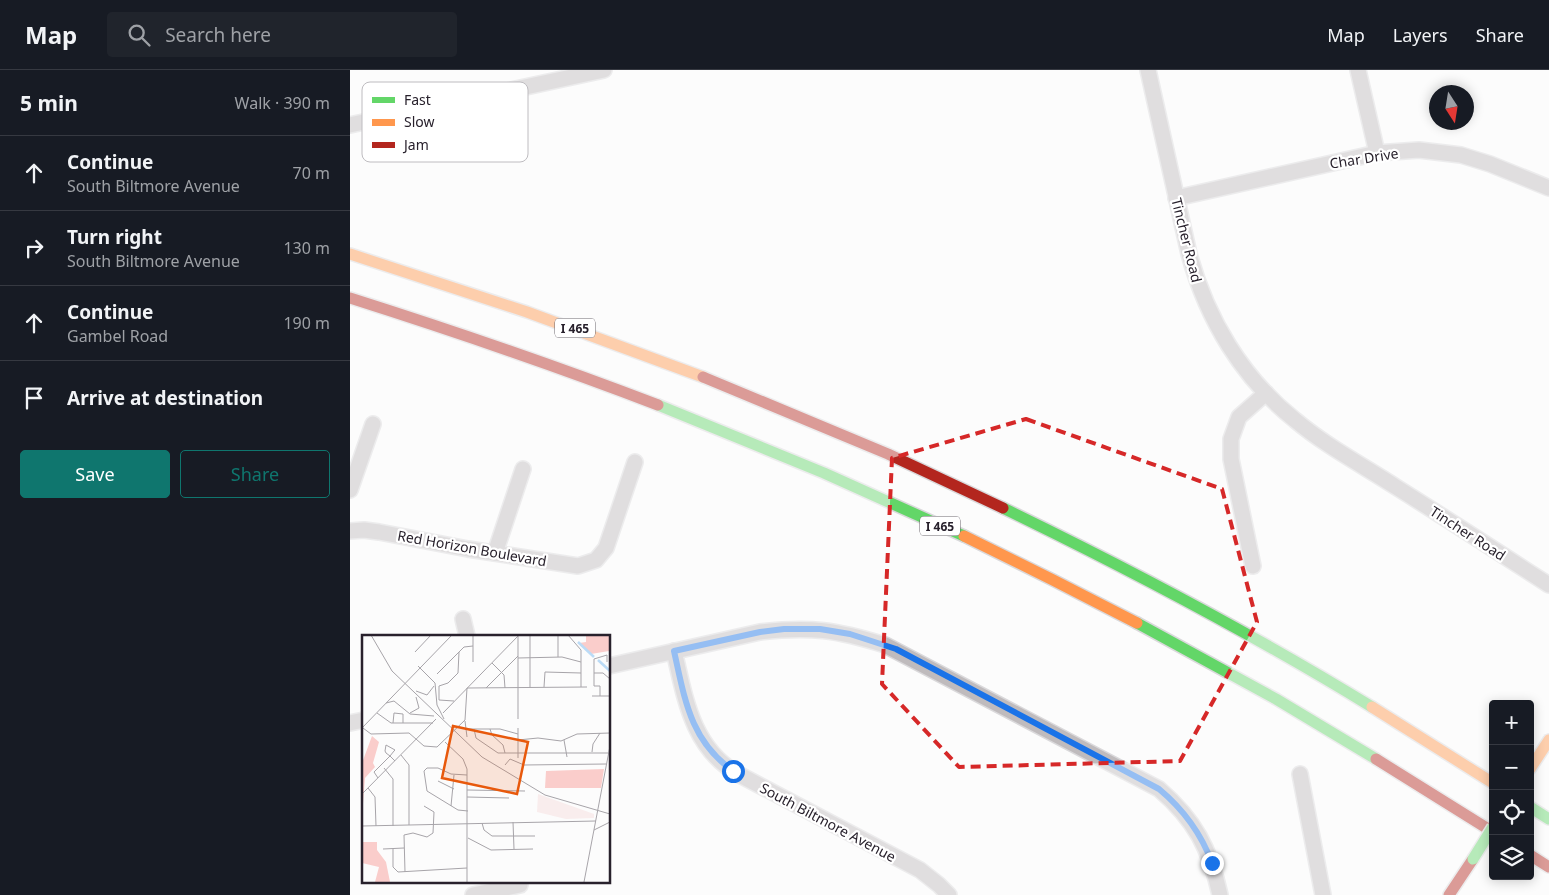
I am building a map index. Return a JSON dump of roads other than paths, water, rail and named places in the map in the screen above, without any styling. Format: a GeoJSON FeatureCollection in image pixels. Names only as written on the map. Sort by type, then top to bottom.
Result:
{"type":"FeatureCollection","features":[{"type":"Feature","properties":{"kind":"main road","name":"I 465"},"geometry":{"type":"LineString","coordinates":[[350,254],[476,294],[583,331],[691,372],[796,414],[990,501],[1120,566],[1238,629],[1372,707],[1489,780]]}},
{"type":"Feature","properties":{"kind":"main road","name":"I 465"},"geometry":{"type":"LineString","coordinates":[[350,298],[461,334],[673,410],[787,457],[968,539],[1191,652],[1359,748],[1489,829]]}},
{"type":"Feature","properties":{"kind":"main road"},"geometry":{"type":"LineString","coordinates":[[1534,763],[1549,740]]}},
{"type":"Feature","properties":{"kind":"main road"},"geometry":{"type":"LineString","coordinates":[[1534,810],[1549,819]]}},
{"type":"Feature","properties":{"kind":"main road"},"geometry":{"type":"LineString","coordinates":[[1450,895],[1489,834]]}},
{"type":"Feature","properties":{"kind":"main road"},"geometry":{"type":"LineString","coordinates":[[1534,858],[1549,867]]}},
{"type":"Feature","properties":{"kind":"street"},"geometry":{"type":"LineString","coordinates":[[528,86],[604,70]]}},
{"type":"Feature","properties":{"kind":"street","name":"Tincher Road"},"geometry":{"type":"LineString","coordinates":[[1148,70],[1193,268],[1207,306],[1232,352],[1266,394],[1296,422],[1549,584]]}},
{"type":"Feature","properties":{"kind":"street"},"geometry":{"type":"LineString","coordinates":[[1358,70],[1377,153]]}},
{"type":"Feature","properties":{"kind":"street","name":"Char Drive"},"geometry":{"type":"LineString","coordinates":[[1176,198],[1377,153],[1419,150],[1461,156],[1490,164],[1549,188]]}},
{"type":"Feature","properties":{"kind":"street"},"geometry":{"type":"LineString","coordinates":[[1253,566],[1232,459],[1231,439],[1239,418],[1266,394]]}},
{"type":"Feature","properties":{"kind":"street"},"geometry":{"type":"LineString","coordinates":[[350,490],[372,424]]}},
{"type":"Feature","properties":{"kind":"street","name":"Red Horizon Boulevard"},"geometry":{"type":"LineString","coordinates":[[350,531],[379,532],[578,566],[593,561],[606,548],[636,462]]}},
{"type":"Feature","properties":{"kind":"street"},"geometry":{"type":"LineString","coordinates":[[496,553],[524,469]]}},
{"type":"Feature","properties":{"kind":"street"},"geometry":{"type":"LineString","coordinates":[[463,619],[467,635]]}},
{"type":"Feature","properties":{"kind":"street"},"geometry":{"type":"LineString","coordinates":[[610,666],[760,632],[784,629],[820,629],[850,634],[885,645],[1159,789],[1185,813],[1201,837],[1212,863],[1220,895]]}},
{"type":"Feature","properties":{"kind":"street","name":"South Biltmore Avenue"},"geometry":{"type":"LineString","coordinates":[[674,651],[686,703],[694,726],[703,742],[723,764],[738,774],[920,870],[949,895]]}},
{"type":"Feature","properties":{"kind":"street"},"geometry":{"type":"LineString","coordinates":[[1300,774],[1323,895]]}},
{"type":"Feature","properties":{"kind":"street"},"geometry":{"type":"LineString","coordinates":[[473,895],[520,887]]}}]}
